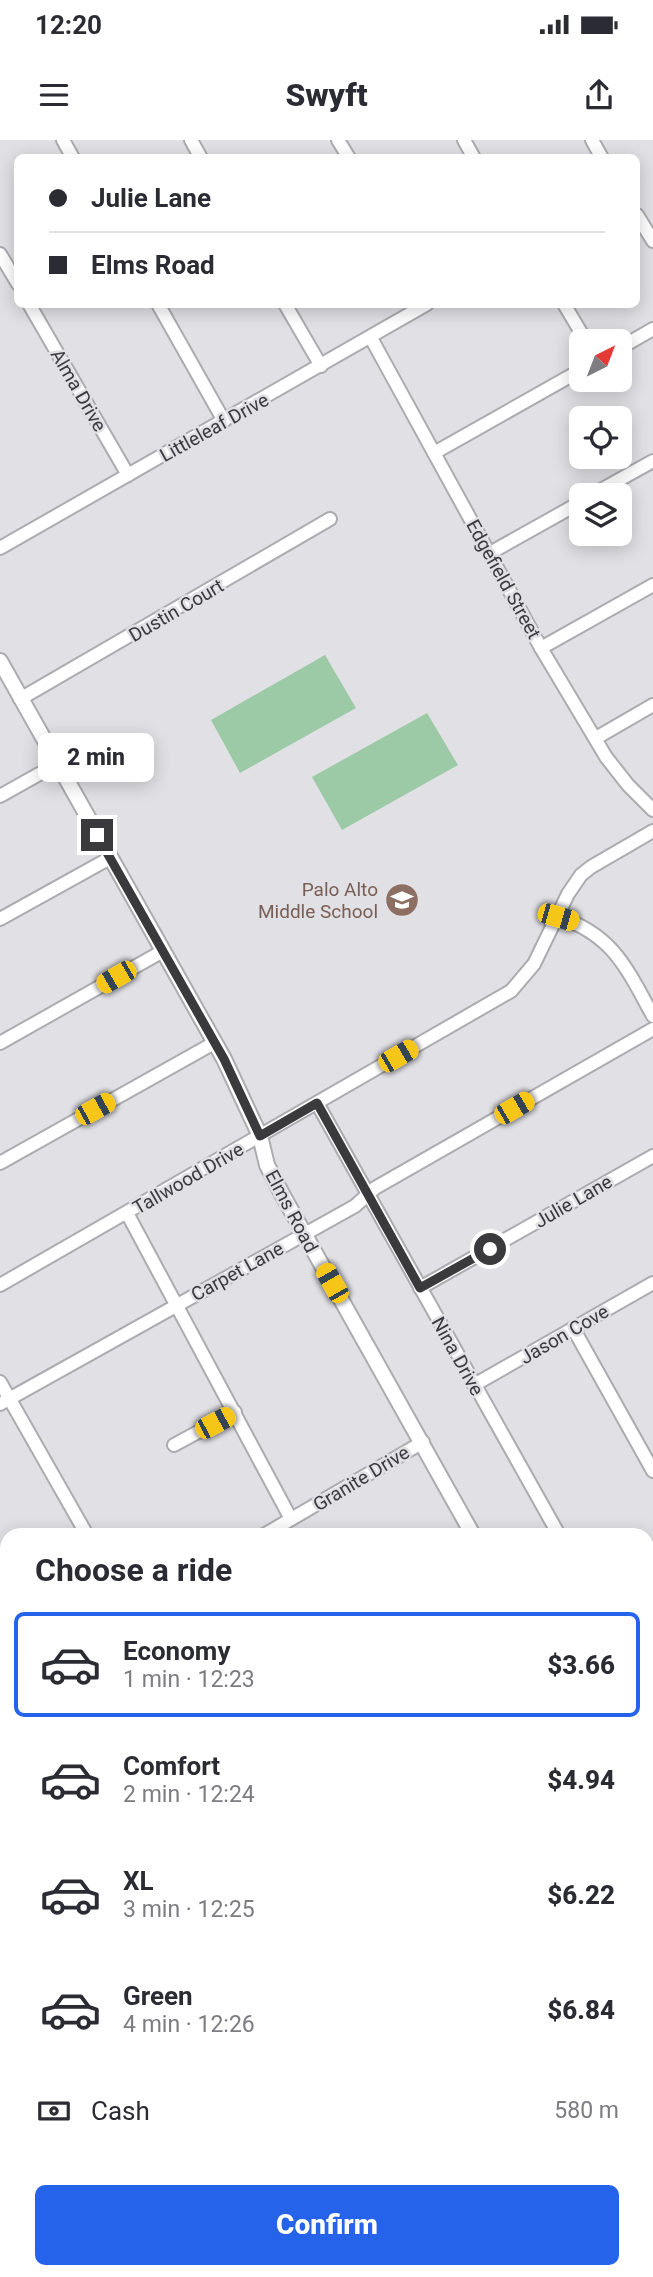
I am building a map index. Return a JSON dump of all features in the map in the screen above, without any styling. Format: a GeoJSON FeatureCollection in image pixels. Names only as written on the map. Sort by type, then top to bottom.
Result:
{"type":"FeatureCollection","features":[{"type":"Feature","properties":{"kind":"main road","name":"Elms Road"},"geometry":{"type":"LineString","coordinates":[[2,669],[214,1042],[260,1136],[267,1165],[469,1528]]}},
{"type":"Feature","properties":{"kind":"street"},"geometry":{"type":"LineString","coordinates":[[640,220],[653,241]]}},
{"type":"Feature","properties":{"kind":"street"},"geometry":{"type":"LineString","coordinates":[[0,254],[14,277]]}},
{"type":"Feature","properties":{"kind":"street","name":"Alma Drive"},"geometry":{"type":"LineString","coordinates":[[31,308],[128,475]]}},
{"type":"Feature","properties":{"kind":"street"},"geometry":{"type":"LineString","coordinates":[[160,308],[225,421]]}},
{"type":"Feature","properties":{"kind":"street"},"geometry":{"type":"LineString","coordinates":[[287,308],[321,366]]}},
{"type":"Feature","properties":{"kind":"street","name":"Littleleaf Drive"},"geometry":{"type":"LineString","coordinates":[[0,548],[420,308]]}},
{"type":"Feature","properties":{"kind":"street"},"geometry":{"type":"LineString","coordinates":[[566,308],[579,329]]}},
{"type":"Feature","properties":{"kind":"street"},"geometry":{"type":"LineString","coordinates":[[632,341],[653,329]]}},
{"type":"Feature","properties":{"kind":"street","name":"Edgefield Street"},"geometry":{"type":"LineString","coordinates":[[371,338],[541,648],[616,771],[653,810]]}},
{"type":"Feature","properties":{"kind":"street"},"geometry":{"type":"LineString","coordinates":[[435,453],[569,377]]}},
{"type":"Feature","properties":{"kind":"street"},"geometry":{"type":"LineString","coordinates":[[614,483],[653,461]]}},
{"type":"Feature","properties":{"kind":"street"},"geometry":{"type":"LineString","coordinates":[[490,553],[569,509]]}},
{"type":"Feature","properties":{"kind":"street","name":"Dustin Court"},"geometry":{"type":"LineString","coordinates":[[20,699],[330,519]]}},
{"type":"Feature","properties":{"kind":"street"},"geometry":{"type":"LineString","coordinates":[[541,648],[653,585]]}},
{"type":"Feature","properties":{"kind":"street"},"geometry":{"type":"LineString","coordinates":[[596,738],[653,705]]}},
{"type":"Feature","properties":{"kind":"street"},"geometry":{"type":"LineString","coordinates":[[0,796],[57,764]]}},
{"type":"Feature","properties":{"kind":"street","name":"Tallwood Drive"},"geometry":{"type":"LineString","coordinates":[[0,1285],[511,991],[534,964],[568,894],[581,875],[653,831]]}},
{"type":"Feature","properties":{"kind":"street"},"geometry":{"type":"LineString","coordinates":[[0,919],[110,858]]}},
{"type":"Feature","properties":{"kind":"street"},"geometry":{"type":"LineString","coordinates":[[558,917],[584,926],[606,941],[625,966],[653,1016]]}},
{"type":"Feature","properties":{"kind":"street"},"geometry":{"type":"LineString","coordinates":[[0,1043],[163,951]]}},
{"type":"Feature","properties":{"kind":"street","name":"Carpet Lane"},"geometry":{"type":"LineString","coordinates":[[5,1401],[355,1206],[375,1188],[653,1029]]}},
{"type":"Feature","properties":{"kind":"street"},"geometry":{"type":"LineString","coordinates":[[0,1163],[214,1042]]}},
{"type":"Feature","properties":{"kind":"street","name":"Nina Drive"},"geometry":{"type":"LineString","coordinates":[[317,1103],[555,1528]]}},
{"type":"Feature","properties":{"kind":"street","name":"Julie Lane"},"geometry":{"type":"LineString","coordinates":[[420,1288],[653,1156]]}},
{"type":"Feature","properties":{"kind":"street"},"geometry":{"type":"LineString","coordinates":[[127,1213],[291,1519]]}},
{"type":"Feature","properties":{"kind":"street","name":"Jason Cove"},"geometry":{"type":"LineString","coordinates":[[474,1385],[653,1283]]}},
{"type":"Feature","properties":{"kind":"street"},"geometry":{"type":"LineString","coordinates":[[573,1328],[653,1471]]}},
{"type":"Feature","properties":{"kind":"street"},"geometry":{"type":"LineString","coordinates":[[0,1382],[5,1401],[83,1528]]}},
{"type":"Feature","properties":{"kind":"street"},"geometry":{"type":"LineString","coordinates":[[174,1445],[235,1412]]}},
{"type":"Feature","properties":{"kind":"street","name":"Granite Drive"},"geometry":{"type":"LineString","coordinates":[[276,1528],[423,1442]]}},
{"type":"Feature","properties":{"kind":"green space"},"geometry":{"type":"Polygon","coordinates":[[[325,655],[356,708],[240,773],[211,720],[325,655]]]}},
{"type":"Feature","properties":{"kind":"green space"},"geometry":{"type":"Polygon","coordinates":[[[427,713],[458,765],[342,830],[312,777],[427,713]]]}},
{"type":"Feature","properties":{"kind":"place","name":"Palo Alto Middle School"},"geometry":{"type":"Point","coordinates":[402,900]}},
{"type":"Feature","properties":{"kind":"route"},"geometry":{"type":"LineString","coordinates":[[97,835],[224,1059],[260,1136],[317,1103],[420,1288],[490,1249]]}}]}
